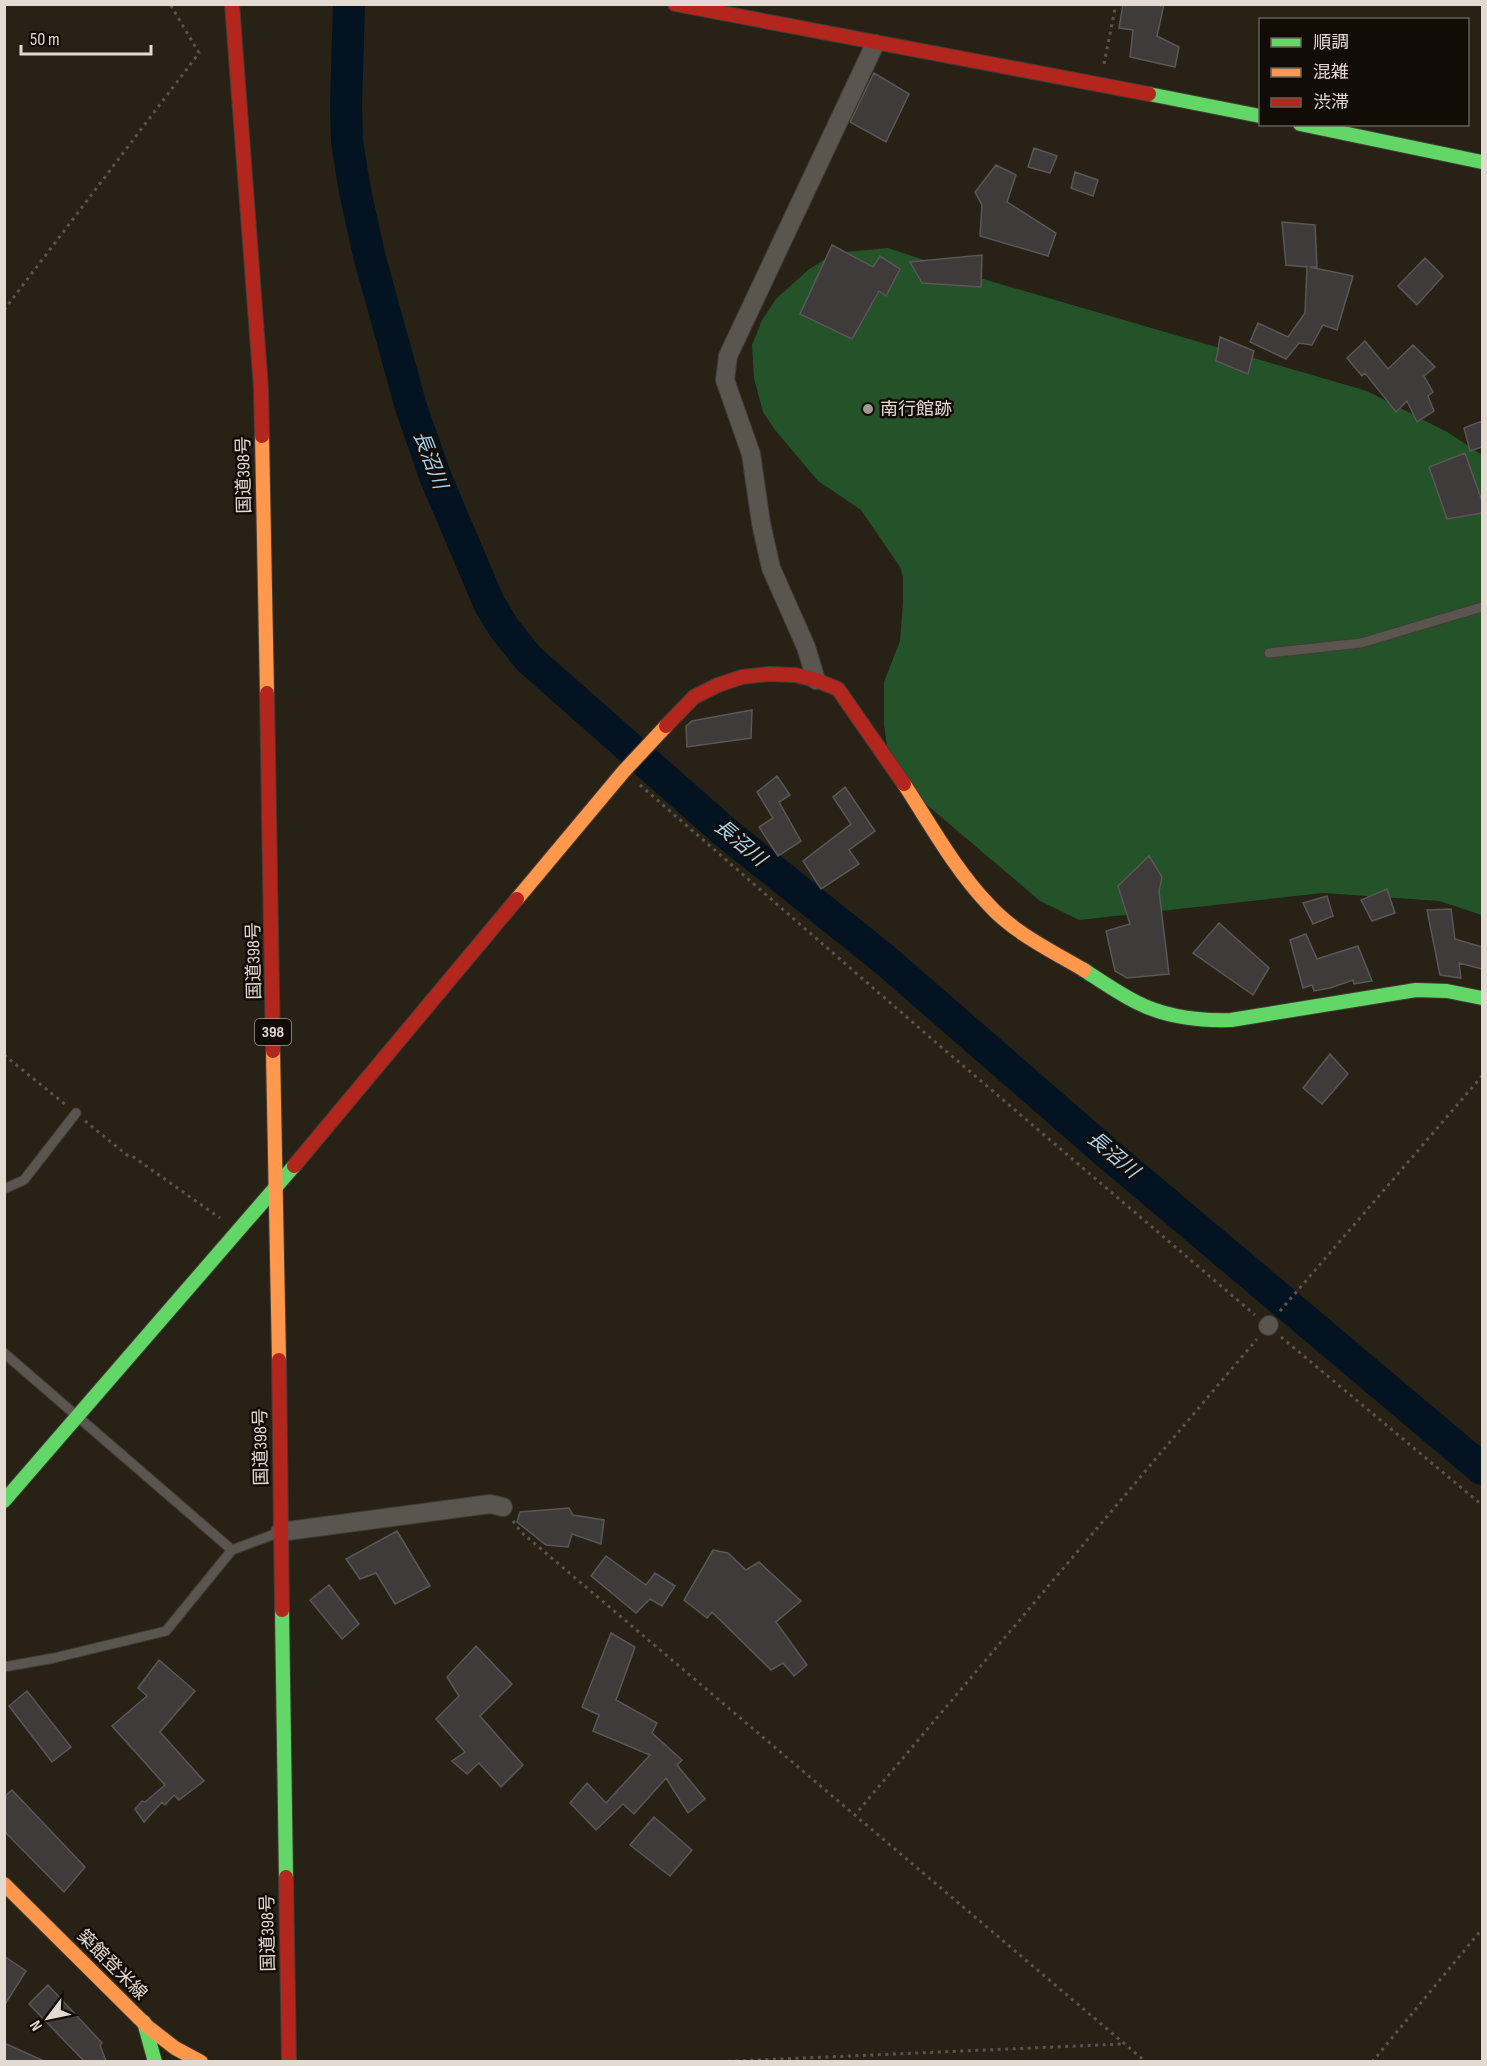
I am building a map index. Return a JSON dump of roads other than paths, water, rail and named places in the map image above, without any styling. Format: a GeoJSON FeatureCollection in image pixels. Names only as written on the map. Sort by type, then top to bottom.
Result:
{"type":"FeatureCollection","features":[{"type":"Feature","properties":{"kind":"main road","name":"国道398号"},"geometry":{"type":"LineString","coordinates":[[232,4],[261,388],[289,2061]]}},
{"type":"Feature","properties":{"kind":"main road"},"geometry":{"type":"LineString","coordinates":[[675,4],[875,44],[1100,83],[1259,116]]}},
{"type":"Feature","properties":{"kind":"main road"},"geometry":{"type":"LineString","coordinates":[[1310,126],[1482,162]]}},
{"type":"Feature","properties":{"kind":"main road"},"geometry":{"type":"LineString","coordinates":[[4,1501],[276,1188],[624,771],[694,697],[718,685],[742,677],[769,674],[795,675],[838,689],[964,874],[989,906],[1018,930],[1137,1003],[1171,1015],[1205,1021],[1231,1020],[1416,990],[1448,991],[1482,998]]}},
{"type":"Feature","properties":{"kind":"main road","name":"築館登米線"},"geometry":{"type":"LineString","coordinates":[[4,1884],[144,2022],[171,2044],[201,2061]]}},
{"type":"Feature","properties":{"kind":"main road"},"geometry":{"type":"LineString","coordinates":[[144,2022],[155,2061]]}},
{"type":"Feature","properties":{"kind":"street"},"geometry":{"type":"LineString","coordinates":[[816,680],[806,647],[771,568],[761,523],[751,454],[725,380],[728,356],[875,44]]}},
{"type":"Feature","properties":{"kind":"street"},"geometry":{"type":"LineString","coordinates":[[280,1533],[490,1504],[503,1507]]}},
{"type":"Feature","properties":{"kind":"lane"},"geometry":{"type":"LineString","coordinates":[[1269,653],[1361,643],[1482,607]]}},
{"type":"Feature","properties":{"kind":"lane"},"geometry":{"type":"LineString","coordinates":[[4,1189],[24,1180],[76,1113]]}},
{"type":"Feature","properties":{"kind":"lane"},"geometry":{"type":"LineString","coordinates":[[4,1353],[232,1550]]}},
{"type":"Feature","properties":{"kind":"lane"},"geometry":{"type":"LineString","coordinates":[[4,1667],[54,1658],[166,1631],[232,1550],[280,1533]]}},
{"type":"Feature","properties":{"kind":"waterway","name":"長沼川"},"geometry":{"type":"LineString","coordinates":[[349,4],[347,141],[369,255],[411,407],[435,476],[489,603],[504,628],[529,659],[725,832],[884,959],[1107,1153],[1482,1469]]}},
{"type":"Feature","properties":{"kind":"place","name":"南行館跡"},"geometry":{"type":"Point","coordinates":[868,409]}}]}
